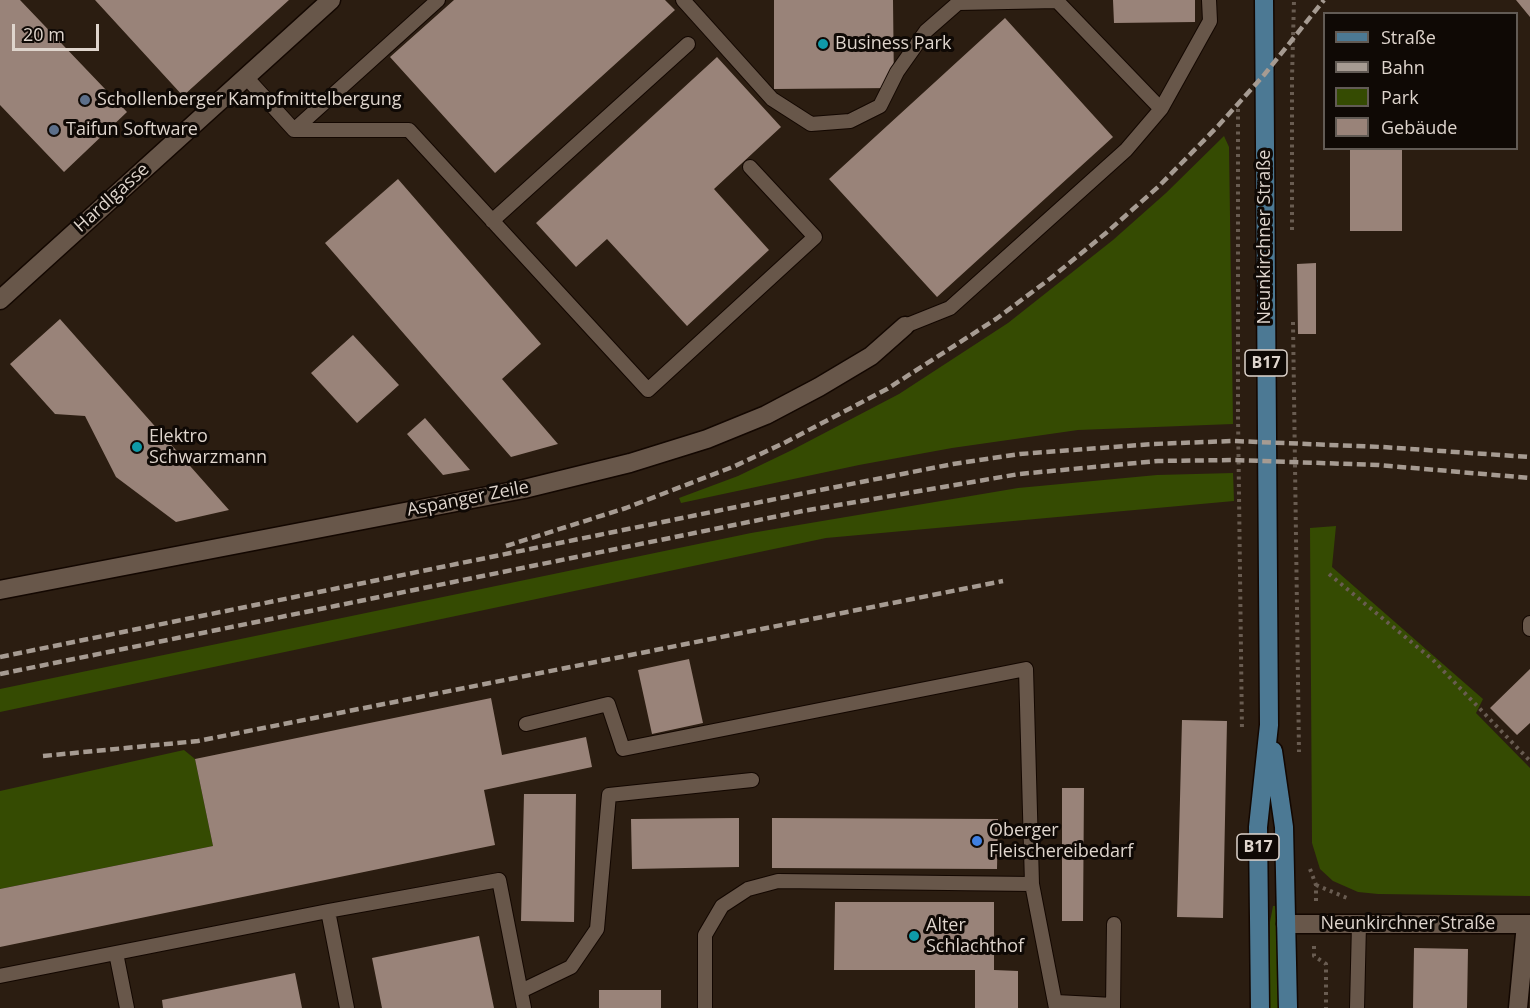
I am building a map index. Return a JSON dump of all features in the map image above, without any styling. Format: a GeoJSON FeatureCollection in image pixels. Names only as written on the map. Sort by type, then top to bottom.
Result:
{"type":"FeatureCollection","features":[{"type":"Feature","properties":{"kind":"main road","name":"Neunkirchner Straße"},"geometry":{"type":"LineString","coordinates":[[1260,1008],[1258,827],[1269,725],[1264,0]]}},
{"type":"Feature","properties":{"kind":"main road","name":"Neunkirchner Straße"},"geometry":{"type":"LineString","coordinates":[[1269,725],[1284,827],[1288,1008]]}},
{"type":"Feature","properties":{"kind":"street","name":"Hardlgasse"},"geometry":{"type":"LineString","coordinates":[[0,300],[331,0]]}},
{"type":"Feature","properties":{"kind":"street","name":"Aspanger Zeile"},"geometry":{"type":"LineString","coordinates":[[0,590],[524,489],[630,463],[707,439],[766,415],[871,356],[905,326]]}},
{"type":"Feature","properties":{"kind":"street","name":"Neunkirchner Straße"},"geometry":{"type":"LineString","coordinates":[[1286,924],[1528,924]]}},
{"type":"Feature","properties":{"kind":"street"},"geometry":{"type":"LineString","coordinates":[[1518,1008],[1528,924]]}},
{"type":"Feature","properties":{"kind":"lane"},"geometry":{"type":"LineString","coordinates":[[294,130],[438,0]]}},
{"type":"Feature","properties":{"kind":"lane"},"geometry":{"type":"LineString","coordinates":[[683,0],[772,99],[811,124],[850,121],[880,106],[897,72],[926,31],[958,3],[1057,1],[1161,109]]}},
{"type":"Feature","properties":{"kind":"lane"},"geometry":{"type":"LineString","coordinates":[[905,326],[950,308],[1126,150],[1161,109],[1210,21],[1209,0]]}},
{"type":"Feature","properties":{"kind":"lane"},"geometry":{"type":"LineString","coordinates":[[492,221],[688,44]]}},
{"type":"Feature","properties":{"kind":"lane"},"geometry":{"type":"LineString","coordinates":[[246,77],[294,130],[409,130],[648,390],[815,237],[750,167]]}},
{"type":"Feature","properties":{"kind":"lane"},"geometry":{"type":"LineString","coordinates":[[1530,623],[1530,629]]}},
{"type":"Feature","properties":{"kind":"lane"},"geometry":{"type":"LineString","coordinates":[[526,724],[608,704],[623,749],[1026,669],[1032,884],[1056,1005],[1113,1006],[1114,924]]}},
{"type":"Feature","properties":{"kind":"lane"},"geometry":{"type":"LineString","coordinates":[[521,991],[571,967],[597,929],[609,795],[752,780]]}},
{"type":"Feature","properties":{"kind":"lane"},"geometry":{"type":"LineString","coordinates":[[0,976],[328,911],[499,880],[524,1008]]}},
{"type":"Feature","properties":{"kind":"lane"},"geometry":{"type":"LineString","coordinates":[[705,1008],[705,935],[722,906],[748,889],[778,881],[1032,884]]}},
{"type":"Feature","properties":{"kind":"lane"},"geometry":{"type":"LineString","coordinates":[[328,911],[347,1008]]}},
{"type":"Feature","properties":{"kind":"lane"},"geometry":{"type":"LineString","coordinates":[[1357,1008],[1359,924]]}},
{"type":"Feature","properties":{"kind":"lane"},"geometry":{"type":"LineString","coordinates":[[116,953],[127,1008]]}},
{"type":"Feature","properties":{"kind":"path"},"geometry":{"type":"LineString","coordinates":[[1292,240],[1294,0]]}},
{"type":"Feature","properties":{"kind":"path"},"geometry":{"type":"LineString","coordinates":[[1238,106],[1238,415],[1242,741]]}},
{"type":"Feature","properties":{"kind":"path"},"geometry":{"type":"LineString","coordinates":[[1293,311],[1299,760]]}},
{"type":"Feature","properties":{"kind":"path"},"geometry":{"type":"LineString","coordinates":[[1329,574],[1433,660],[1530,761]]}},
{"type":"Feature","properties":{"kind":"path"},"geometry":{"type":"LineString","coordinates":[[1308,865],[1316,885],[1314,956],[1326,964],[1326,1008]]}},
{"type":"Feature","properties":{"kind":"green space"},"geometry":{"type":"Polygon","coordinates":[[[1224,136],[1229,147],[1233,424],[1078,430],[952,448],[859,465],[681,503],[679,498],[738,476],[899,394],[1008,323],[1113,240],[1166,193],[1224,136]]]}},
{"type":"Feature","properties":{"kind":"green space"},"geometry":{"type":"Polygon","coordinates":[[[1233,473],[1234,501],[826,538],[0,712],[0,689],[751,533],[1018,488],[1157,475],[1233,473]]]}},
{"type":"Feature","properties":{"kind":"green space"},"geometry":{"type":"Polygon","coordinates":[[[1336,526],[1332,567],[1483,699],[1476,713],[1530,768],[1530,896],[1358,892],[1333,881],[1320,869],[1312,843],[1310,528],[1336,526]]]}},
{"type":"Feature","properties":{"kind":"green space"},"geometry":{"type":"Polygon","coordinates":[[[184,750],[195,759],[213,846],[0,889],[0,791],[184,750]]]}},
{"type":"Feature","properties":{"kind":"green space"},"geometry":{"type":"Polygon","coordinates":[[[1273,906],[1276,911],[1279,1008],[1270,1008],[1270,922],[1273,906]]]}},
{"type":"Feature","properties":{"kind":"building"},"geometry":{"type":"Polygon","coordinates":[[[0,0],[20,0],[127,112],[64,172],[0,105],[0,0]]]}},
{"type":"Feature","properties":{"kind":"building"},"geometry":{"type":"Polygon","coordinates":[[[95,0],[289,0],[183,96],[95,0]]]}},
{"type":"Feature","properties":{"kind":"building"},"geometry":{"type":"Polygon","coordinates":[[[454,0],[665,0],[675,10],[495,173],[390,57],[454,0]]]}},
{"type":"Feature","properties":{"kind":"building","name":"Business Park"},"geometry":{"type":"Polygon","coordinates":[[[774,0],[893,0],[894,88],[774,89],[774,0]]]}},
{"type":"Feature","properties":{"kind":"building"},"geometry":{"type":"Polygon","coordinates":[[[1113,0],[1195,0],[1195,22],[1114,23],[1113,0]]]}},
{"type":"Feature","properties":{"kind":"building"},"geometry":{"type":"Polygon","coordinates":[[[1516,0],[1530,0],[1530,17],[1516,0]]]}},
{"type":"Feature","properties":{"kind":"building"},"geometry":{"type":"Polygon","coordinates":[[[1005,18],[1113,137],[937,297],[829,179],[1005,18]]]}},
{"type":"Feature","properties":{"kind":"building"},"geometry":{"type":"Polygon","coordinates":[[[717,57],[781,127],[714,189],[769,250],[687,326],[607,239],[576,267],[536,223],[717,57]]]}},
{"type":"Feature","properties":{"kind":"building"},"geometry":{"type":"Polygon","coordinates":[[[1350,150],[1402,150],[1402,231],[1350,231],[1350,150]]]}},
{"type":"Feature","properties":{"kind":"building"},"geometry":{"type":"Polygon","coordinates":[[[398,179],[541,344],[502,379],[558,444],[511,457],[325,243],[398,179]]]}},
{"type":"Feature","properties":{"kind":"building"},"geometry":{"type":"Polygon","coordinates":[[[1316,263],[1316,334],[1298,334],[1297,264],[1316,263]]]}},
{"type":"Feature","properties":{"kind":"building","name":"Elektro Schwarzmann"},"geometry":{"type":"Polygon","coordinates":[[[60,319],[229,510],[176,522],[116,477],[85,416],[55,414],[10,364],[60,319]]]}},
{"type":"Feature","properties":{"kind":"building"},"geometry":{"type":"Polygon","coordinates":[[[353,335],[399,385],[357,423],[311,373],[353,335]]]}},
{"type":"Feature","properties":{"kind":"building"},"geometry":{"type":"Polygon","coordinates":[[[425,418],[470,470],[443,475],[407,434],[425,418]]]}},
{"type":"Feature","properties":{"kind":"building"},"geometry":{"type":"Polygon","coordinates":[[[689,659],[703,723],[652,734],[638,670],[689,659]]]}},
{"type":"Feature","properties":{"kind":"building"},"geometry":{"type":"Polygon","coordinates":[[[1530,669],[1530,723],[1517,735],[1490,708],[1530,669]]]}},
{"type":"Feature","properties":{"kind":"building"},"geometry":{"type":"Polygon","coordinates":[[[491,698],[502,755],[586,737],[592,767],[484,790],[495,845],[0,947],[0,889],[213,846],[195,759],[491,698]]]}},
{"type":"Feature","properties":{"kind":"building"},"geometry":{"type":"Polygon","coordinates":[[[1182,720],[1227,721],[1223,918],[1177,917],[1182,720]]]}},
{"type":"Feature","properties":{"kind":"building"},"geometry":{"type":"Polygon","coordinates":[[[1062,788],[1084,788],[1083,921],[1062,921],[1062,788]]]}},
{"type":"Feature","properties":{"kind":"building"},"geometry":{"type":"Polygon","coordinates":[[[524,794],[576,794],[574,922],[521,921],[524,794]]]}},
{"type":"Feature","properties":{"kind":"building"},"geometry":{"type":"Polygon","coordinates":[[[739,818],[739,867],[632,869],[631,819],[739,818]]]}},
{"type":"Feature","properties":{"kind":"building"},"geometry":{"type":"Polygon","coordinates":[[[772,818],[998,819],[997,869],[772,868],[772,818]]]}},
{"type":"Feature","properties":{"kind":"building","name":"Alter Schlachthof"},"geometry":{"type":"Polygon","coordinates":[[[835,902],[994,902],[994,970],[1018,971],[1018,1008],[975,1008],[975,970],[834,970],[835,902]]]}},
{"type":"Feature","properties":{"kind":"building"},"geometry":{"type":"Polygon","coordinates":[[[479,936],[494,1008],[382,1008],[372,958],[479,936]]]}},
{"type":"Feature","properties":{"kind":"building"},"geometry":{"type":"Polygon","coordinates":[[[1414,948],[1468,949],[1467,1008],[1413,1008],[1414,948]]]}},
{"type":"Feature","properties":{"kind":"building"},"geometry":{"type":"Polygon","coordinates":[[[295,973],[302,1008],[163,1008],[162,1000],[295,973]]]}},
{"type":"Feature","properties":{"kind":"building"},"geometry":{"type":"Polygon","coordinates":[[[599,990],[661,990],[661,1008],[599,1008],[599,990]]]}},
{"type":"Feature","properties":{"kind":"railway"},"geometry":{"type":"LineString","coordinates":[[506,546],[626,508],[735,466],[887,389],[996,319],[1051,278],[1158,187],[1264,75],[1324,0]]}},
{"type":"Feature","properties":{"kind":"railway"},"geometry":{"type":"LineString","coordinates":[[0,657],[800,494],[953,464],[1020,454],[1153,444],[1233,441],[1382,447],[1530,457]]}},
{"type":"Feature","properties":{"kind":"railway"},"geometry":{"type":"LineString","coordinates":[[0,674],[803,511],[1019,474],[1158,461],[1233,460],[1378,465],[1530,478]]}},
{"type":"Feature","properties":{"kind":"railway"},"geometry":{"type":"LineString","coordinates":[[43,756],[198,741],[1003,581]]}},
{"type":"Feature","properties":{"kind":"place","name":"Business Park"},"geometry":{"type":"Point","coordinates":[823,44]}},
{"type":"Feature","properties":{"kind":"place","name":"Schollenberger Kampfmittelbergung"},"geometry":{"type":"Point","coordinates":[85,100]}},
{"type":"Feature","properties":{"kind":"place","name":"Taifun Software"},"geometry":{"type":"Point","coordinates":[54,130]}},
{"type":"Feature","properties":{"kind":"place","name":"Elektro Schwarzmann"},"geometry":{"type":"Point","coordinates":[137,447]}},
{"type":"Feature","properties":{"kind":"place","name":"Oberger Fleischereibedarf"},"geometry":{"type":"Point","coordinates":[977,841]}},
{"type":"Feature","properties":{"kind":"place","name":"Alter Schlachthof"},"geometry":{"type":"Point","coordinates":[914,936]}}]}
